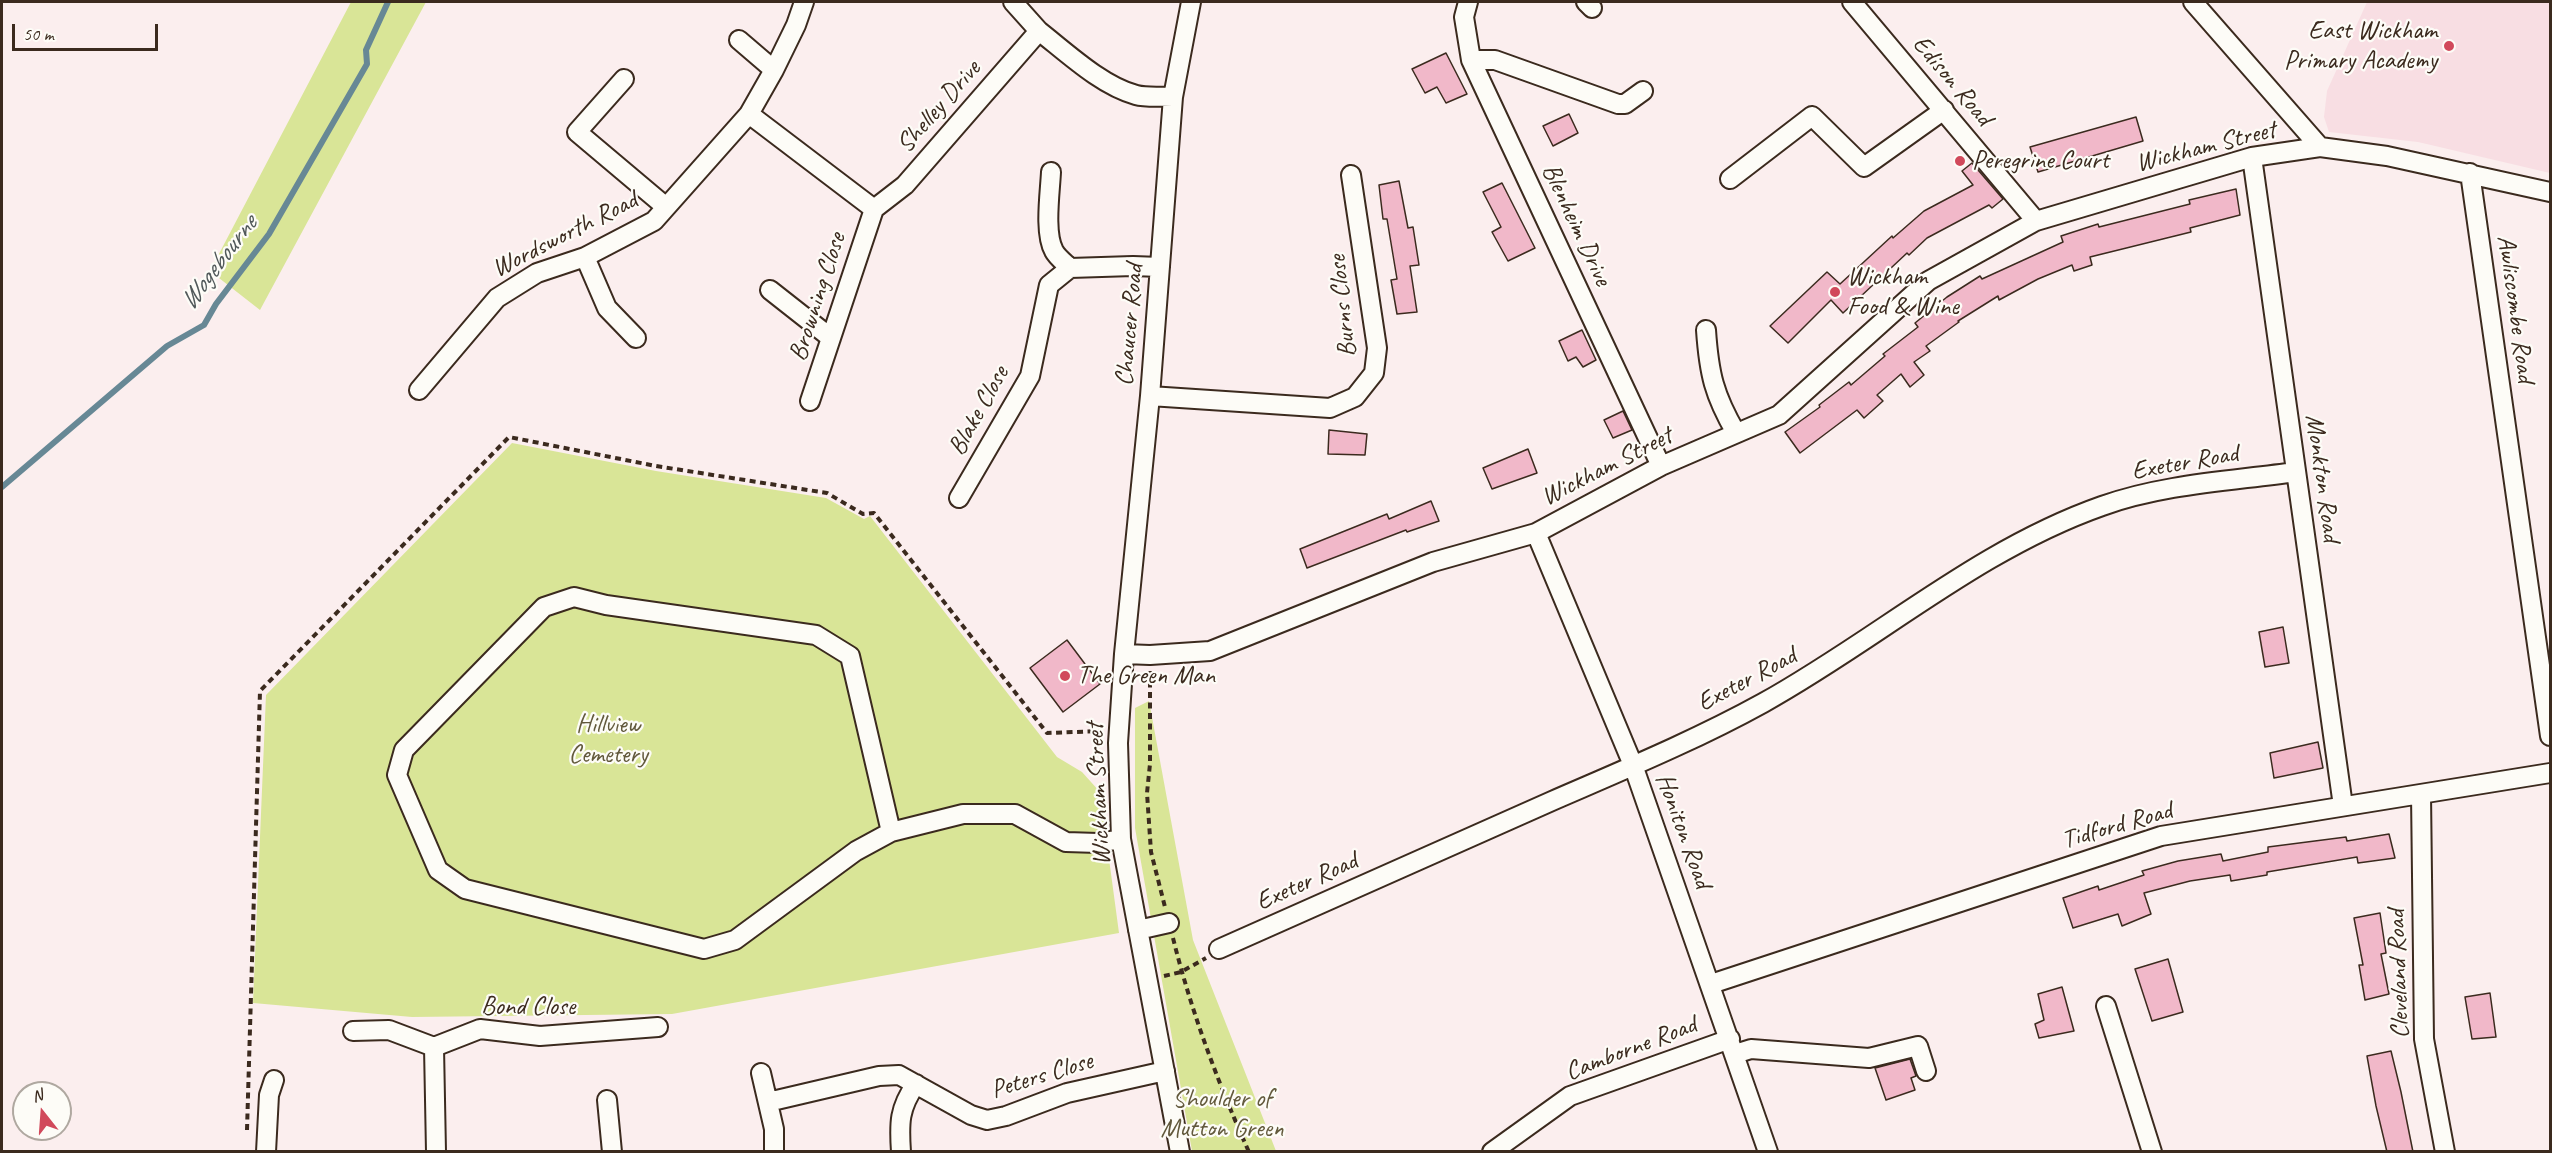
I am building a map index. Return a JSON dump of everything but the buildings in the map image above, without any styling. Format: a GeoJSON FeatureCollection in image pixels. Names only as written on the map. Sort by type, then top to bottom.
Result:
{"type":"FeatureCollection","features":[{"type":"Feature","properties":{"kind":"street","name":"Wordsworth Road"},"geometry":{"type":"LineString","coordinates":[[419,390],[497,298],[537,273],[585,257],[654,221],[749,114],[774,70],[796,25],[804,2]]}},
{"type":"Feature","properties":{"kind":"street"},"geometry":{"type":"LineString","coordinates":[[1013,2],[1039,31],[1090,72],[1137,96],[1173,97]]}},
{"type":"Feature","properties":{"kind":"street","name":"Chaucer Road"},"geometry":{"type":"LineString","coordinates":[[1124,654],[1150,396],[1173,97],[1191,2]]}},
{"type":"Feature","properties":{"kind":"street","name":"Blenheim Drive"},"geometry":{"type":"LineString","coordinates":[[1468,2],[1464,17],[1471,60],[1661,466]]}},
{"type":"Feature","properties":{"kind":"street","name":"Edison Road"},"geometry":{"type":"LineString","coordinates":[[1852,2],[2037,221]]}},
{"type":"Feature","properties":{"kind":"street"},"geometry":{"type":"LineString","coordinates":[[2193,2],[2320,147]]}},
{"type":"Feature","properties":{"kind":"street","name":"Shelley Drive"},"geometry":{"type":"LineString","coordinates":[[874,209],[905,185],[1039,31]]}},
{"type":"Feature","properties":{"kind":"street"},"geometry":{"type":"LineString","coordinates":[[739,40],[774,70]]}},
{"type":"Feature","properties":{"kind":"street"},"geometry":{"type":"LineString","coordinates":[[1471,60],[1495,60],[1618,104],[1625,104],[1643,90]]}},
{"type":"Feature","properties":{"kind":"street"},"geometry":{"type":"LineString","coordinates":[[624,79],[577,132],[666,207]]}},
{"type":"Feature","properties":{"kind":"street"},"geometry":{"type":"LineString","coordinates":[[1730,179],[1812,116],[1864,166],[1944,110]]}},
{"type":"Feature","properties":{"kind":"street"},"geometry":{"type":"LineString","coordinates":[[749,114],[874,209]]}},
{"type":"Feature","properties":{"kind":"street","name":"Wickham Street"},"geometry":{"type":"LineString","coordinates":[[1180,1152],[1121,839],[1118,743],[1124,654],[1150,655],[1210,651],[1432,562],[1536,533],[1661,466],[1779,415],[1928,281],[2037,221],[2252,157],[2320,147],[2387,156],[2550,192]]}},
{"type":"Feature","properties":{"kind":"street","name":"Monkton Road"},"geometry":{"type":"LineString","coordinates":[[2252,157],[2343,806]]}},
{"type":"Feature","properties":{"kind":"street"},"geometry":{"type":"LineString","coordinates":[[1051,172],[1050,236],[1054,251],[1070,268],[1160,267]]}},
{"type":"Feature","properties":{"kind":"street","name":"Awliscombe Road"},"geometry":{"type":"LineString","coordinates":[[2470,173],[2550,736]]}},
{"type":"Feature","properties":{"kind":"street","name":"Burns Close"},"geometry":{"type":"LineString","coordinates":[[1150,396],[1330,408],[1355,397],[1374,373],[1377,348],[1352,175]]}},
{"type":"Feature","properties":{"kind":"street","name":"Browning Close"},"geometry":{"type":"LineString","coordinates":[[810,401],[874,209]]}},
{"type":"Feature","properties":{"kind":"street"},"geometry":{"type":"LineString","coordinates":[[585,257],[607,308],[636,338]]}},
{"type":"Feature","properties":{"kind":"street","name":"Blake Close"},"geometry":{"type":"LineString","coordinates":[[959,498],[1030,376],[1049,285],[1070,268]]}},
{"type":"Feature","properties":{"kind":"street"},"geometry":{"type":"LineString","coordinates":[[770,290],[831,338]]}},
{"type":"Feature","properties":{"kind":"street"},"geometry":{"type":"LineString","coordinates":[[1706,330],[1709,370],[1722,408],[1736,433]]}},
{"type":"Feature","properties":{"kind":"street","name":"Exeter Road"},"geometry":{"type":"LineString","coordinates":[[1219,949],[1633,765],[1761,704],[1844,655],[1938,591],[2043,529],[2104,505],[2168,489],[2295,472]]}},
{"type":"Feature","properties":{"kind":"street","name":"Honiton Road"},"geometry":{"type":"LineString","coordinates":[[1536,533],[1633,765],[1768,1152]]}},
{"type":"Feature","properties":{"kind":"street"},"geometry":{"type":"LineString","coordinates":[[891,832],[850,656],[816,635],[606,605],[574,597],[544,607],[404,750],[397,775],[438,870],[465,889],[704,949],[735,940],[856,851],[891,832],[963,814],[1015,814],[1066,842],[1098,843],[1121,839]]}},
{"type":"Feature","properties":{"kind":"street","name":"Tidford Road"},"geometry":{"type":"LineString","coordinates":[[1711,984],[2161,836],[2550,774]]}},
{"type":"Feature","properties":{"kind":"street","name":"Cleveland Road"},"geometry":{"type":"LineString","coordinates":[[2421,794],[2424,1039],[2445,1152]]}},
{"type":"Feature","properties":{"kind":"street"},"geometry":{"type":"LineString","coordinates":[[1138,930],[1169,923]]}},
{"type":"Feature","properties":{"kind":"street"},"geometry":{"type":"LineString","coordinates":[[2106,1006],[2152,1152]]}},
{"type":"Feature","properties":{"kind":"street","name":"Bond Close"},"geometry":{"type":"LineString","coordinates":[[434,1047],[480,1029],[540,1036],[658,1027]]}},
{"type":"Feature","properties":{"kind":"street"},"geometry":{"type":"LineString","coordinates":[[353,1031],[389,1030],[434,1047],[436,1152]]}},
{"type":"Feature","properties":{"kind":"street","name":"Camborne Road"},"geometry":{"type":"LineString","coordinates":[[1501,1149],[1570,1096],[1732,1047],[1869,1058],[1918,1046],[1926,1071]]}},
{"type":"Feature","properties":{"kind":"street","name":"Peters Close"},"geometry":{"type":"LineString","coordinates":[[768,1102],[879,1076],[898,1075],[971,1115],[987,1120],[1006,1116],[1067,1093],[1165,1071]]}},
{"type":"Feature","properties":{"kind":"street"},"geometry":{"type":"LineString","coordinates":[[761,1073],[774,1129],[774,1152]]}},
{"type":"Feature","properties":{"kind":"street"},"geometry":{"type":"LineString","coordinates":[[266,1152],[269,1095],[274,1080]]}},
{"type":"Feature","properties":{"kind":"street"},"geometry":{"type":"LineString","coordinates":[[901,1152],[899,1117],[915,1084]]}},
{"type":"Feature","properties":{"kind":"street"},"geometry":{"type":"LineString","coordinates":[[607,1100],[612,1152]]}},
{"type":"Feature","properties":{"kind":"path"},"geometry":{"type":"LineString","coordinates":[[246,1140],[260,691],[509,437],[656,466],[827,493],[862,514],[874,513],[1047,732],[1104,730]]}},
{"type":"Feature","properties":{"kind":"path"},"geometry":{"type":"LineString","coordinates":[[1148,981],[1181,972],[1198,963]]}},
{"type":"Feature","properties":{"kind":"shaded area","name":"East Wickham Primary Academy"},"geometry":{"type":"Polygon","coordinates":[[[2367,2],[2550,2],[2550,173],[2418,142],[2329,132],[2324,117],[2327,91],[2367,2]]]}},
{"type":"Feature","properties":{"kind":"green space"},"geometry":{"type":"Polygon","coordinates":[[[351,2],[426,2],[260,310],[210,271],[351,2]]]}},
{"type":"Feature","properties":{"kind":"green space","name":"Hillview Cemetery"},"geometry":{"type":"Polygon","coordinates":[[[512,443],[656,471],[826,498],[864,519],[870,516],[1057,757],[1082,772],[1100,792],[1119,933],[672,1014],[412,1017],[253,1003],[266,695],[512,443]]]}},
{"type":"Feature","properties":{"kind":"green space","name":"Shoulder of Mutton Green"},"geometry":{"type":"Polygon","coordinates":[[[1149,701],[1193,940],[1276,1151],[1192,1151],[1135,828],[1135,708],[1149,701]]]}},
{"type":"Feature","properties":{"kind":"waterway","name":"Wogebourne"},"geometry":{"type":"LineString","coordinates":[[2,487],[167,346],[204,325],[216,304],[269,234],[367,64],[366,50],[388,2]]}},
{"type":"Feature","properties":{"kind":"place","name":"East Wickham Primary Academy"},"geometry":{"type":"Point","coordinates":[2449,46]}},
{"type":"Feature","properties":{"kind":"place","name":"Peregrine Court"},"geometry":{"type":"Point","coordinates":[1960,161]}},
{"type":"Feature","properties":{"kind":"place","name":"Wickham Food & Wine"},"geometry":{"type":"Point","coordinates":[1835,292]}},
{"type":"Feature","properties":{"kind":"place","name":"The Green Man"},"geometry":{"type":"Point","coordinates":[1065,676]}}]}
